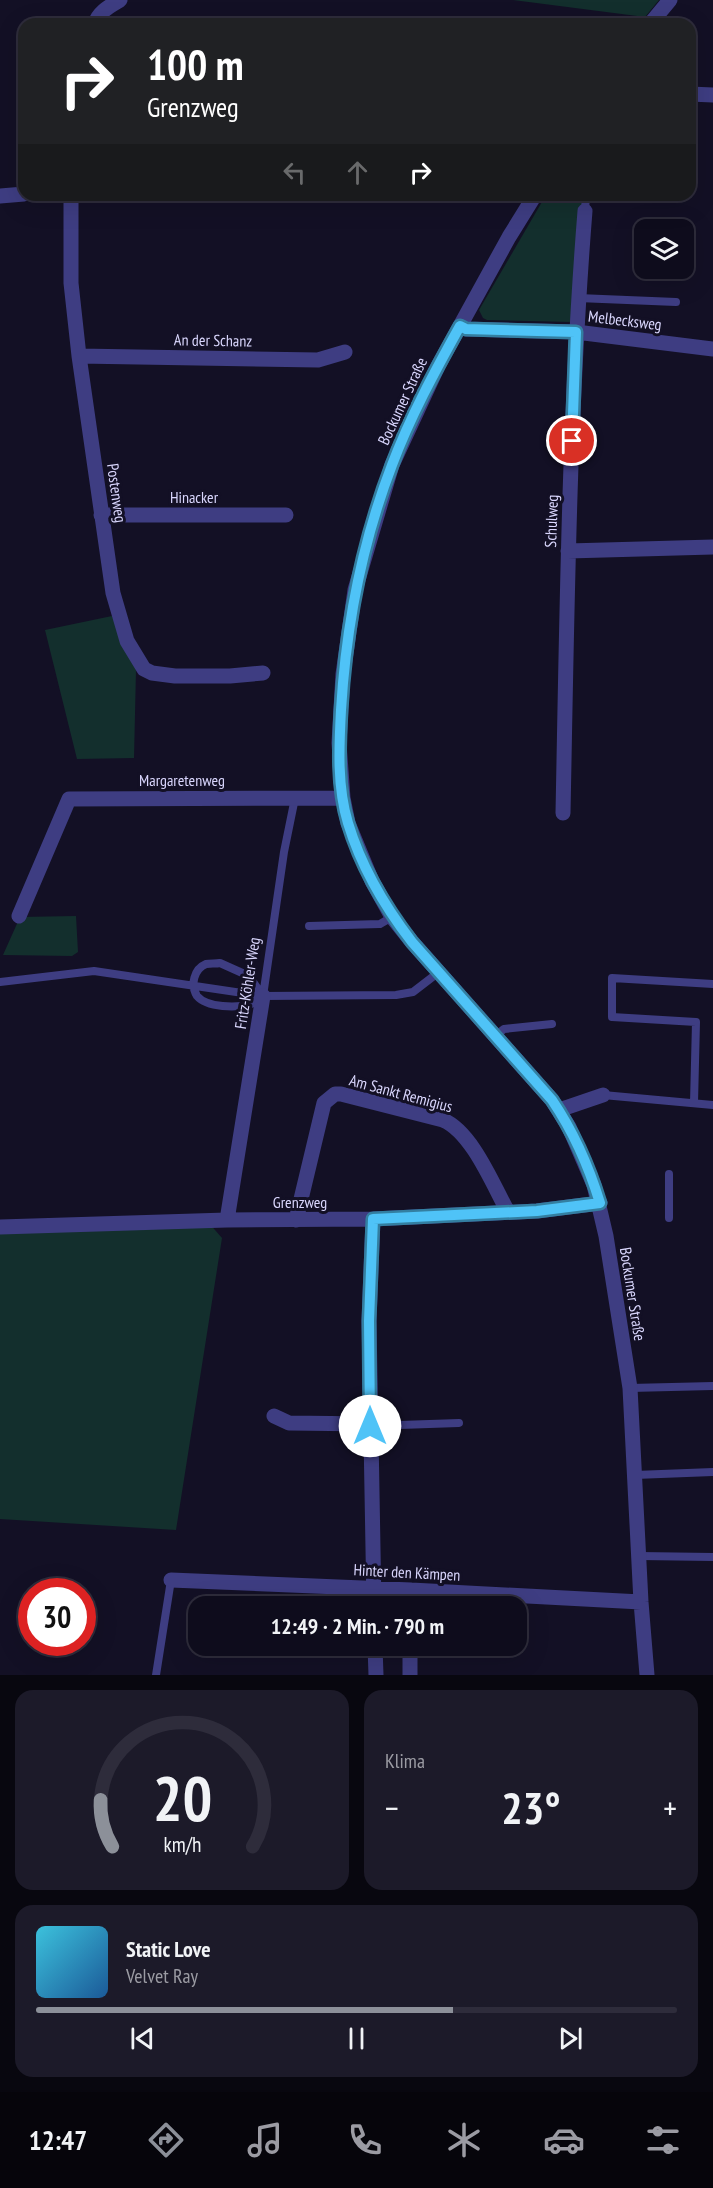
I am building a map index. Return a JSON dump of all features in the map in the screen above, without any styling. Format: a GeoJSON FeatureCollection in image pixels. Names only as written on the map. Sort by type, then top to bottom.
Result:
{"type":"FeatureCollection","features":[{"type":"Feature","properties":{"kind":"street"},"geometry":{"type":"LineString","coordinates":[[96,18],[120,0]]}},
{"type":"Feature","properties":{"kind":"street"},"geometry":{"type":"LineString","coordinates":[[655,18],[670,0]]}},
{"type":"Feature","properties":{"kind":"street"},"geometry":{"type":"LineString","coordinates":[[696,94],[713,95]]}},
{"type":"Feature","properties":{"kind":"street"},"geometry":{"type":"LineString","coordinates":[[0,196],[18,194]]}},
{"type":"Feature","properties":{"kind":"street","name":"Postenweg"},"geometry":{"type":"LineString","coordinates":[[70,201],[71,283],[79,356],[112,593],[127,642],[144,669],[152,673],[175,676],[230,676],[263,673]]}},
{"type":"Feature","properties":{"kind":"street","name":"Bockumer Straße"},"geometry":{"type":"LineString","coordinates":[[531,201],[438,366],[392,465],[355,590],[343,675],[339,743],[343,798],[348,823],[372,881],[392,917],[552,1100],[569,1127],[594,1185],[600,1203],[630,1388],[647,1675]]}},
{"type":"Feature","properties":{"kind":"street","name":"Schulweg"},"geometry":{"type":"LineString","coordinates":[[563,813],[568,551],[576,332],[585,211]]}},
{"type":"Feature","properties":{"kind":"street","name":"Melbecksweg"},"geometry":{"type":"LineString","coordinates":[[460,326],[466,329],[576,332],[713,349]]}},
{"type":"Feature","properties":{"kind":"street","name":"An der Schanz"},"geometry":{"type":"LineString","coordinates":[[79,356],[318,360],[345,352]]}},
{"type":"Feature","properties":{"kind":"street","name":"Hinacker"},"geometry":{"type":"LineString","coordinates":[[101,515],[286,515]]}},
{"type":"Feature","properties":{"kind":"street"},"geometry":{"type":"LineString","coordinates":[[568,551],[713,547]]}},
{"type":"Feature","properties":{"kind":"street"},"geometry":{"type":"LineString","coordinates":[[295,798],[343,798]]}},
{"type":"Feature","properties":{"kind":"street","name":"Margaretenweg"},"geometry":{"type":"LineString","coordinates":[[18,916],[69,799],[295,798]]}},
{"type":"Feature","properties":{"kind":"street","name":"Fritz-Köhler-Weg"},"geometry":{"type":"LineString","coordinates":[[227,1220],[264,991]]}},
{"type":"Feature","properties":{"kind":"street","name":"Am Sankt Remigius"},"geometry":{"type":"LineString","coordinates":[[296,1220],[324,1103],[335,1094],[443,1120],[457,1127],[487,1172],[508,1212]]}},
{"type":"Feature","properties":{"kind":"street"},"geometry":{"type":"LineString","coordinates":[[559,1110],[603,1095]]}},
{"type":"Feature","properties":{"kind":"street","name":"Grenzweg"},"geometry":{"type":"LineString","coordinates":[[0,1227],[227,1220],[373,1219],[537,1211],[600,1203]]}},
{"type":"Feature","properties":{"kind":"street"},"geometry":{"type":"LineString","coordinates":[[373,1219],[369,1321],[374,1596]]}},
{"type":"Feature","properties":{"kind":"street"},"geometry":{"type":"LineString","coordinates":[[274,1416],[289,1423],[370,1425]]}},
{"type":"Feature","properties":{"kind":"street","name":"Hinter den Kämpen"},"geometry":{"type":"LineString","coordinates":[[171,1580],[641,1602]]}},
{"type":"Feature","properties":{"kind":"street"},"geometry":{"type":"LineString","coordinates":[[411,1590],[411,1596]]}},
{"type":"Feature","properties":{"kind":"street"},"geometry":{"type":"LineString","coordinates":[[375,1656],[376,1675]]}},
{"type":"Feature","properties":{"kind":"street"},"geometry":{"type":"LineString","coordinates":[[410,1656],[410,1675]]}},
{"type":"Feature","properties":{"kind":"lane","name":"Schulweg"},"geometry":{"type":"LineString","coordinates":[[585,211],[586,201]]}},
{"type":"Feature","properties":{"kind":"lane"},"geometry":{"type":"LineString","coordinates":[[578,298],[676,302]]}},
{"type":"Feature","properties":{"kind":"lane","name":"Fritz-Köhler-Weg"},"geometry":{"type":"LineString","coordinates":[[264,991],[288,825],[295,798]]}},
{"type":"Feature","properties":{"kind":"lane"},"geometry":{"type":"LineString","coordinates":[[309,926],[380,924],[392,917]]}},
{"type":"Feature","properties":{"kind":"lane"},"geometry":{"type":"LineString","coordinates":[[220,963],[249,976],[264,991],[254,1003],[242,1006],[216,1005],[198,997],[193,987],[197,971],[207,964],[220,963]]}},
{"type":"Feature","properties":{"kind":"lane"},"geometry":{"type":"LineString","coordinates":[[0,981],[94,971],[193,987],[404,994],[419,989],[439,972]]}},
{"type":"Feature","properties":{"kind":"lane"},"geometry":{"type":"LineString","coordinates":[[694,1103],[696,1022],[612,1017],[612,978],[713,984]]}},
{"type":"Feature","properties":{"kind":"lane"},"geometry":{"type":"LineString","coordinates":[[495,1036],[504,1029],[552,1024]]}},
{"type":"Feature","properties":{"kind":"lane"},"geometry":{"type":"LineString","coordinates":[[603,1095],[713,1105]]}},
{"type":"Feature","properties":{"kind":"lane"},"geometry":{"type":"LineString","coordinates":[[669,1174],[669,1218]]}},
{"type":"Feature","properties":{"kind":"lane"},"geometry":{"type":"LineString","coordinates":[[630,1388],[713,1386]]}},
{"type":"Feature","properties":{"kind":"lane"},"geometry":{"type":"LineString","coordinates":[[370,1425],[459,1423]]}},
{"type":"Feature","properties":{"kind":"lane"},"geometry":{"type":"LineString","coordinates":[[635,1475],[713,1472]]}},
{"type":"Feature","properties":{"kind":"lane"},"geometry":{"type":"LineString","coordinates":[[639,1556],[713,1557]]}},
{"type":"Feature","properties":{"kind":"lane"},"geometry":{"type":"LineString","coordinates":[[156,1675],[171,1580]]}},
{"type":"Feature","properties":{"kind":"green space"},"geometry":{"type":"Polygon","coordinates":[[[513,0],[659,0],[645,17],[513,0]]]}},
{"type":"Feature","properties":{"kind":"green space"},"geometry":{"type":"Polygon","coordinates":[[[543,201],[586,201],[571,322],[487,320],[483,318],[479,310],[543,201]]]}},
{"type":"Feature","properties":{"kind":"green space"},"geometry":{"type":"Polygon","coordinates":[[[112,616],[136,670],[134,758],[77,759],[45,630],[112,616]]]}},
{"type":"Feature","properties":{"kind":"green space"},"geometry":{"type":"Polygon","coordinates":[[[76,916],[78,952],[72,956],[3,955],[20,917],[76,916]]]}},
{"type":"Feature","properties":{"kind":"green space"},"geometry":{"type":"Polygon","coordinates":[[[208,1222],[222,1238],[176,1530],[0,1519],[0,1229],[208,1222]]]}},
{"type":"Feature","properties":{"kind":"route"},"geometry":{"type":"LineString","coordinates":[[370,1426],[369,1321],[373,1219],[537,1211],[600,1203],[569,1127],[552,1100],[392,917],[372,881],[348,823],[340,773],[339,743],[343,675],[355,590],[392,465],[438,366],[460,326],[466,329],[576,332],[572,441]]}}]}
